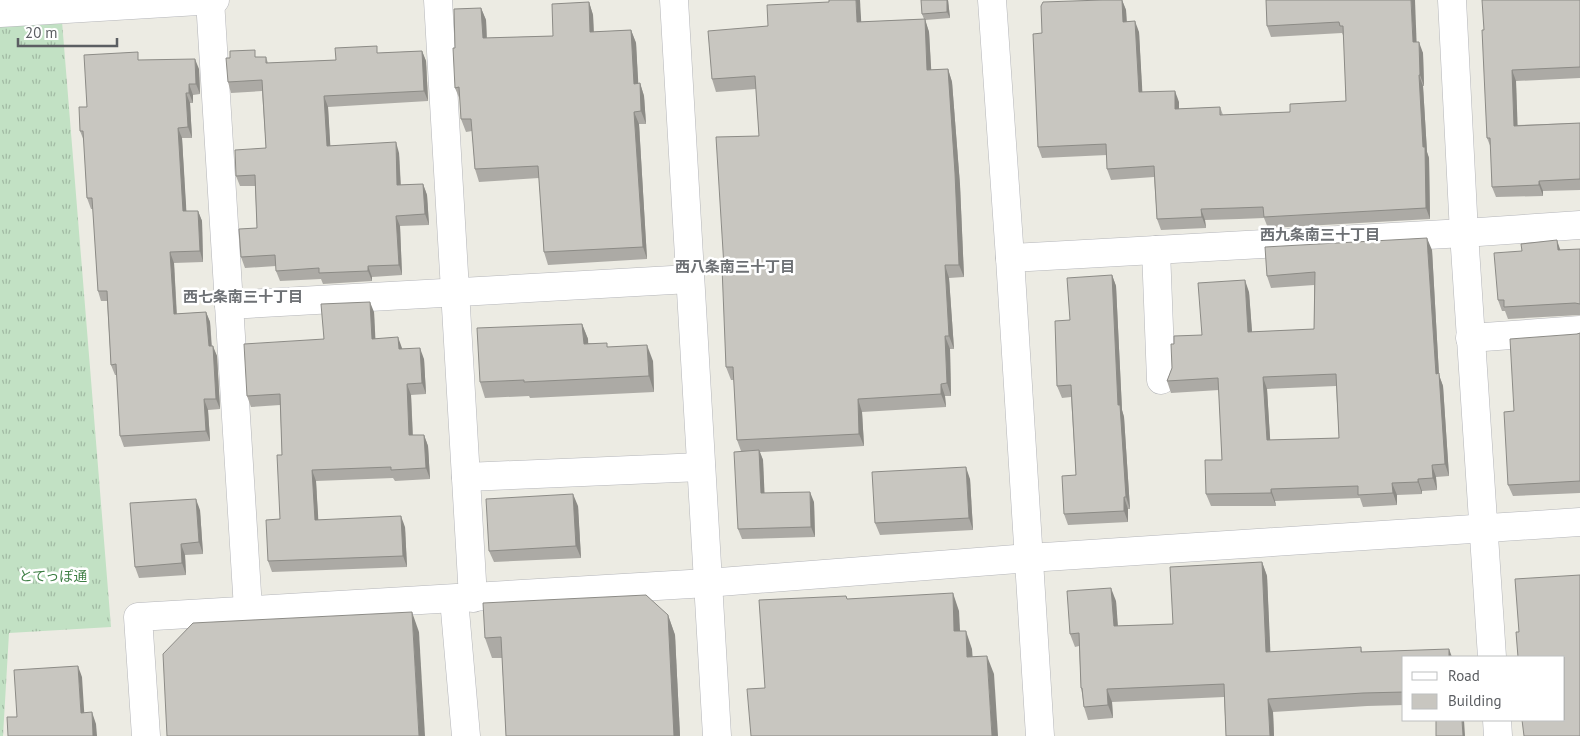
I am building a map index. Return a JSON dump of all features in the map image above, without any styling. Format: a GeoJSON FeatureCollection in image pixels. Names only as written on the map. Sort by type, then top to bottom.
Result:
{"type":"FeatureCollection","features":[{"type":"Feature","properties":{"kind":"street"},"geometry":{"type":"LineString","coordinates":[[210,0],[248,609]]}},
{"type":"Feature","properties":{"kind":"street"},"geometry":{"type":"LineString","coordinates":[[0,13],[215,0]]}},
{"type":"Feature","properties":{"kind":"street"},"geometry":{"type":"LineString","coordinates":[[438,0],[466,477],[464,598],[466,736]]}},
{"type":"Feature","properties":{"kind":"street"},"geometry":{"type":"LineString","coordinates":[[674,0],[717,736]]}},
{"type":"Feature","properties":{"kind":"street"},"geometry":{"type":"LineString","coordinates":[[992,0],[1040,736]]}},
{"type":"Feature","properties":{"kind":"street"},"geometry":{"type":"LineString","coordinates":[[1452,0],[1470,338],[1492,656]]}},
{"type":"Feature","properties":{"kind":"street"},"geometry":{"type":"LineString","coordinates":[[1010,258],[1580,225]]}},
{"type":"Feature","properties":{"kind":"street"},"geometry":{"type":"LineString","coordinates":[[1156,250],[1161,380]]}},
{"type":"Feature","properties":{"kind":"street"},"geometry":{"type":"LineString","coordinates":[[229,305],[690,279]]}},
{"type":"Feature","properties":{"kind":"street"},"geometry":{"type":"LineString","coordinates":[[1470,338],[1580,330]]}},
{"type":"Feature","properties":{"kind":"street"},"geometry":{"type":"LineString","coordinates":[[466,477],[701,467]]}},
{"type":"Feature","properties":{"kind":"street"},"geometry":{"type":"LineString","coordinates":[[146,736],[138,617],[708,583],[1029,558],[1580,522]]}},
{"type":"Feature","properties":{"kind":"street"},"geometry":{"type":"LineString","coordinates":[[1496,721],[1498,736]]}},
{"type":"Feature","properties":{"kind":"green space","name":"とてっぽ通"},"geometry":{"type":"Polygon","coordinates":[[[0,0],[61,9],[111,627],[9,633],[3,736],[0,736],[0,0]]]}},
{"type":"Feature","properties":{"kind":"building"},"geometry":{"type":"Polygon","coordinates":[[[829,0],[856,0],[857,22],[925,19],[927,70],[948,69],[959,265],[945,265],[949,336],[945,336],[947,383],[941,384],[941,394],[858,399],[859,434],[737,440],[733,367],[726,367],[722,267],[724,267],[716,137],[759,136],[755,76],[712,79],[708,31],[768,26],[767,5],[829,2],[829,0]]]}},
{"type":"Feature","properties":{"kind":"building"},"geometry":{"type":"Polygon","coordinates":[[[921,0],[947,0],[947,12],[922,14],[921,0]]]}},
{"type":"Feature","properties":{"kind":"building"},"geometry":{"type":"Polygon","coordinates":[[[1122,0],[1123,22],[1135,21],[1139,92],[1175,91],[1175,109],[1220,107],[1220,115],[1290,112],[1290,104],[1346,101],[1343,26],[1340,26],[1339,22],[1267,26],[1266,0],[1411,0],[1413,42],[1419,42],[1423,147],[1425,147],[1426,208],[1264,217],[1263,207],[1201,209],[1202,217],[1157,219],[1154,166],[1107,169],[1106,144],[1038,147],[1033,34],[1042,33],[1041,6],[1043,2],[1122,0]]]}},
{"type":"Feature","properties":{"kind":"building"},"geometry":{"type":"Polygon","coordinates":[[[1482,0],[1580,0],[1580,67],[1512,70],[1514,126],[1580,123],[1580,179],[1539,181],[1539,185],[1492,187],[1490,138],[1487,138],[1482,0]]]}},
{"type":"Feature","properties":{"kind":"building"},"geometry":{"type":"Polygon","coordinates":[[[589,2],[590,32],[631,30],[634,84],[640,83],[641,111],[634,112],[643,247],[544,252],[538,166],[475,169],[471,119],[461,119],[459,87],[455,88],[454,9],[481,8],[483,38],[553,36],[552,4],[589,2]]]}},
{"type":"Feature","properties":{"kind":"building"},"geometry":{"type":"Polygon","coordinates":[[[377,46],[377,53],[422,51],[424,91],[324,96],[327,146],[396,142],[397,185],[423,184],[425,214],[396,216],[399,265],[368,266],[368,271],[319,273],[319,268],[276,271],[275,255],[241,257],[239,229],[257,228],[255,175],[236,176],[235,150],[266,148],[262,80],[228,82],[226,58],[230,58],[230,51],[255,50],[255,57],[266,57],[266,63],[336,60],[335,48],[377,46]]]}},
{"type":"Feature","properties":{"kind":"building"},"geometry":{"type":"Polygon","coordinates":[[[138,52],[138,60],[195,59],[196,84],[189,84],[189,93],[186,93],[188,127],[178,128],[183,211],[198,211],[200,251],[170,252],[174,314],[206,312],[209,346],[213,346],[216,399],[204,399],[206,431],[120,436],[116,364],[111,365],[107,291],[98,291],[92,198],[87,198],[83,131],[80,131],[79,107],[87,107],[84,55],[138,52]]]}},
{"type":"Feature","properties":{"kind":"building"},"geometry":{"type":"Polygon","coordinates":[[[1427,238],[1436,374],[1439,373],[1445,464],[1432,465],[1433,478],[1418,479],[1418,482],[1392,483],[1393,493],[1358,495],[1358,486],[1271,489],[1271,493],[1206,494],[1205,460],[1222,460],[1218,378],[1167,381],[1172,368],[1171,344],[1174,344],[1174,336],[1202,335],[1198,283],[1245,280],[1248,332],[1314,329],[1315,272],[1267,276],[1265,247],[1427,238]],[[1336,374],[1263,377],[1267,440],[1339,438],[1336,374]]]}},
{"type":"Feature","properties":{"kind":"building"},"geometry":{"type":"Polygon","coordinates":[[[1557,240],[1558,250],[1580,249],[1580,304],[1504,307],[1504,300],[1498,300],[1494,253],[1522,251],[1521,244],[1557,240]]]}},
{"type":"Feature","properties":{"kind":"building"},"geometry":{"type":"Polygon","coordinates":[[[1112,275],[1118,405],[1120,405],[1126,497],[1124,497],[1124,511],[1064,514],[1062,476],[1076,475],[1071,385],[1057,386],[1055,321],[1070,320],[1067,278],[1112,275]]]}},
{"type":"Feature","properties":{"kind":"building"},"geometry":{"type":"Polygon","coordinates":[[[370,302],[372,339],[398,337],[399,349],[420,348],[422,383],[407,384],[409,435],[424,435],[426,468],[391,470],[391,467],[312,470],[315,520],[401,516],[403,556],[268,561],[266,520],[280,519],[277,455],[282,455],[280,394],[247,396],[244,344],[324,339],[321,304],[370,302]]]}},
{"type":"Feature","properties":{"kind":"building"},"geometry":{"type":"Polygon","coordinates":[[[582,324],[584,344],[607,343],[607,347],[647,345],[649,376],[524,382],[524,380],[480,382],[477,328],[582,324]]]}},
{"type":"Feature","properties":{"kind":"building"},"geometry":{"type":"Polygon","coordinates":[[[1580,333],[1580,481],[1508,485],[1504,412],[1514,411],[1510,339],[1580,333]]]}},
{"type":"Feature","properties":{"kind":"building"},"geometry":{"type":"Polygon","coordinates":[[[759,450],[761,493],[810,492],[811,527],[738,529],[734,452],[759,450]]]}},
{"type":"Feature","properties":{"kind":"building"},"geometry":{"type":"Polygon","coordinates":[[[966,467],[969,518],[875,523],[872,472],[966,467]]]}},
{"type":"Feature","properties":{"kind":"building"},"geometry":{"type":"Polygon","coordinates":[[[573,494],[576,546],[489,551],[486,499],[573,494]]]}},
{"type":"Feature","properties":{"kind":"building"},"geometry":{"type":"Polygon","coordinates":[[[196,499],[199,542],[181,544],[182,563],[135,567],[130,503],[196,499]]]}},
{"type":"Feature","properties":{"kind":"building"},"geometry":{"type":"Polygon","coordinates":[[[1262,562],[1266,652],[1361,647],[1361,652],[1449,649],[1449,656],[1402,656],[1402,692],[1268,699],[1270,736],[1226,736],[1224,684],[1107,689],[1108,705],[1084,707],[1081,688],[1079,633],[1070,634],[1067,591],[1111,588],[1114,626],[1173,624],[1170,567],[1262,562]]]}},
{"type":"Feature","properties":{"kind":"building"},"geometry":{"type":"Polygon","coordinates":[[[1580,575],[1580,736],[1524,736],[1522,721],[1565,721],[1565,656],[1518,656],[1516,632],[1519,632],[1515,579],[1580,575]]]}},
{"type":"Feature","properties":{"kind":"building"},"geometry":{"type":"Polygon","coordinates":[[[953,593],[954,631],[966,631],[967,657],[987,656],[992,736],[751,736],[747,689],[765,688],[759,600],[846,596],[847,599],[953,593]]]}},
{"type":"Feature","properties":{"kind":"building"},"geometry":{"type":"Polygon","coordinates":[[[646,595],[668,615],[674,736],[506,736],[501,637],[485,638],[483,603],[646,595]]]}},
{"type":"Feature","properties":{"kind":"building"},"geometry":{"type":"Polygon","coordinates":[[[412,612],[419,736],[167,736],[163,654],[193,623],[412,612]]]}},
{"type":"Feature","properties":{"kind":"building"},"geometry":{"type":"Polygon","coordinates":[[[78,666],[81,713],[92,712],[93,736],[8,736],[7,717],[17,717],[14,670],[78,666]]]}},
{"type":"Feature","properties":{"kind":"building"},"geometry":{"type":"Polygon","coordinates":[[[1436,721],[1462,721],[1463,736],[1436,736],[1436,721]]]}},
{"type":"Feature","properties":{"kind":"district","name":"西九条南三十丁目"},"geometry":{"type":"Point","coordinates":[1320,235]}},
{"type":"Feature","properties":{"kind":"district","name":"西八条南三十丁目"},"geometry":{"type":"Point","coordinates":[735,267]}},
{"type":"Feature","properties":{"kind":"district","name":"西七条南三十丁目"},"geometry":{"type":"Point","coordinates":[243,297]}}]}
